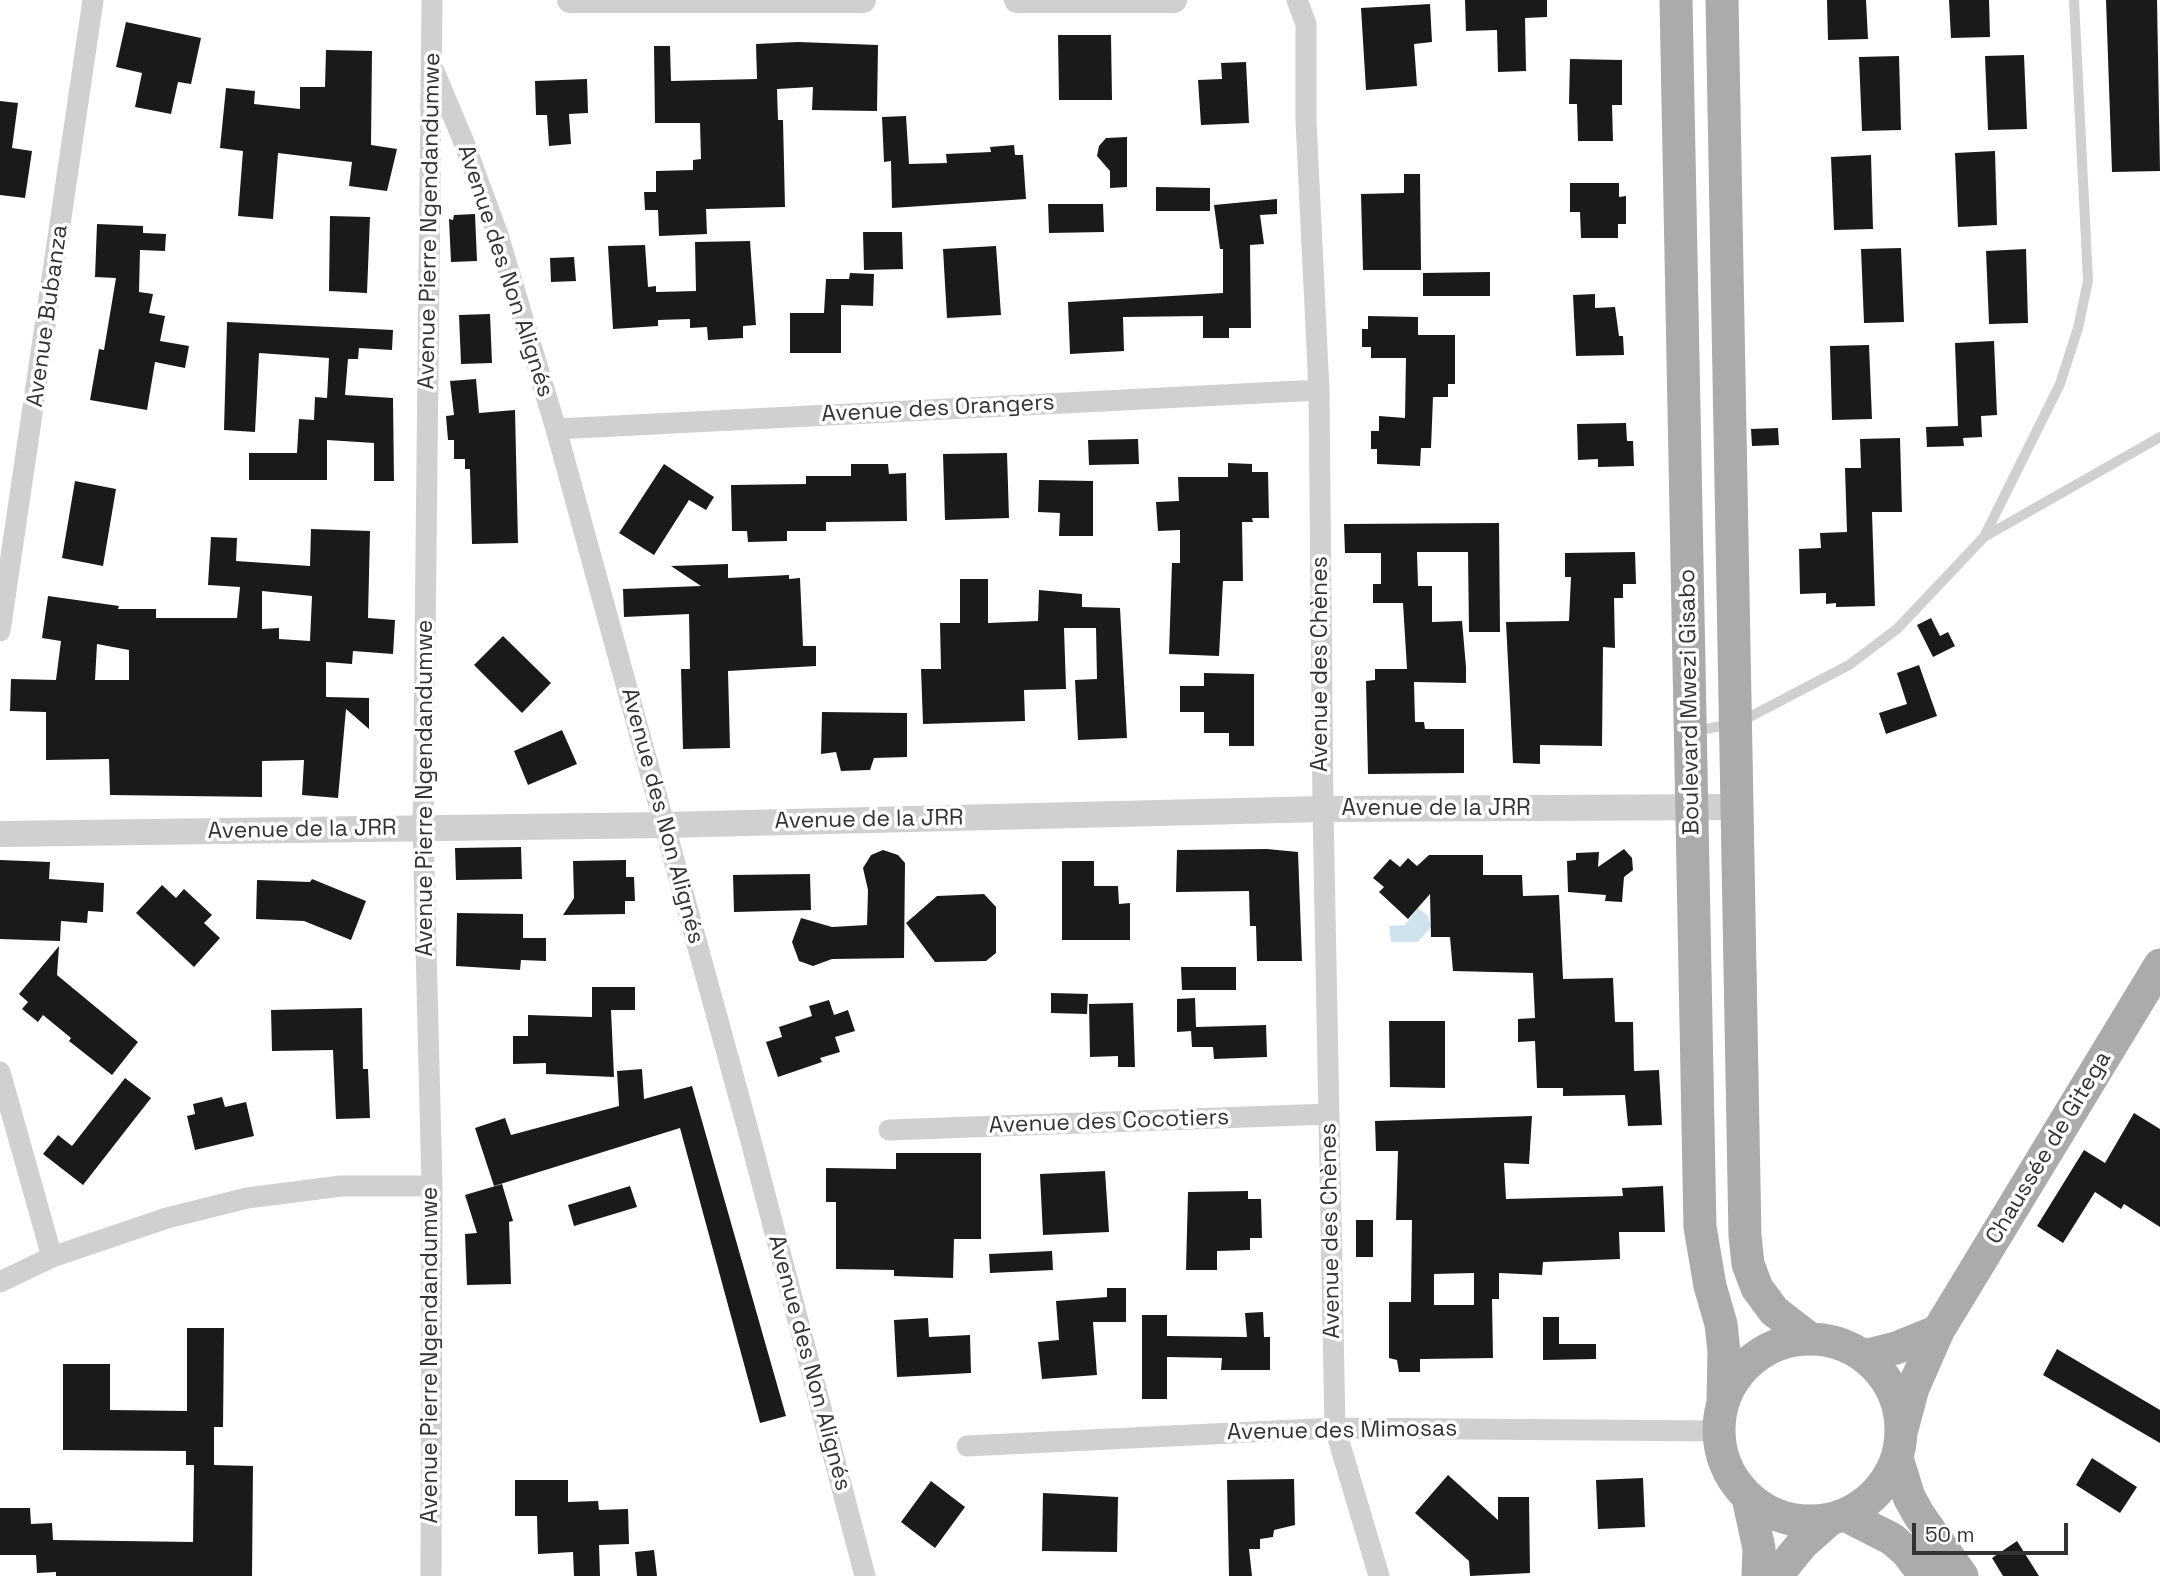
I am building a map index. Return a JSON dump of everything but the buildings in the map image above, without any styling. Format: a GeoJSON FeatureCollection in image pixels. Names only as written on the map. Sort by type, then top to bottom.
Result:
{"type":"FeatureCollection","features":[{"type":"Feature","properties":{"kind":"main road","name":"Boulevard Mwezi Gisabo"},"geometry":{"type":"LineString","coordinates":[[1676,0],[1692,731],[1699,1227],[1707,1274],[1721,1324],[1724,1352],[1720,1416]]}},
{"type":"Feature","properties":{"kind":"main road","name":"Boulevard Mwezi Gisabo"},"geometry":{"type":"LineString","coordinates":[[1722,0],[1738,723],[1745,1236],[1748,1264],[1757,1287],[1774,1311],[1809,1338]]}},
{"type":"Feature","properties":{"kind":"main road","name":"Chaussée de Gitega"},"geometry":{"type":"LineString","coordinates":[[1899,1445],[1913,1388],[1938,1331],[2160,965]]}},
{"type":"Feature","properties":{"kind":"main road"},"geometry":{"type":"LineString","coordinates":[[1864,1356],[1896,1348],[1938,1331]]}},
{"type":"Feature","properties":{"kind":"main road"},"geometry":{"type":"LineString","coordinates":[[1925,1576],[1907,1552],[1892,1539],[1836,1518],[1799,1522],[1771,1514],[1748,1498],[1732,1478],[1722,1455],[1720,1416],[1732,1381],[1746,1363],[1765,1350],[1786,1341],[1809,1338],[1838,1343],[1864,1356],[1880,1371],[1892,1390],[1899,1445],[1914,1506],[1962,1576]]}},
{"type":"Feature","properties":{"kind":"main road"},"geometry":{"type":"LineString","coordinates":[[1776,1576],[1803,1543],[1836,1518],[1878,1493],[1899,1445]]}},
{"type":"Feature","properties":{"kind":"main road"},"geometry":{"type":"LineString","coordinates":[[1748,1498],[1759,1548],[1758,1576]]}},
{"type":"Feature","properties":{"kind":"street","name":"Avenue Bubanza"},"geometry":{"type":"LineString","coordinates":[[0,631],[93,0]]}},
{"type":"Feature","properties":{"kind":"street","name":"Avenue Pierre Ngendandumwe"},"geometry":{"type":"LineString","coordinates":[[431,1576],[432,1186],[423,828],[432,0]]}},
{"type":"Feature","properties":{"kind":"street"},"geometry":{"type":"LineString","coordinates":[[570,0],[863,0]]}},
{"type":"Feature","properties":{"kind":"street"},"geometry":{"type":"LineString","coordinates":[[1017,0],[1174,0]]}},
{"type":"Feature","properties":{"kind":"street","name":"Avenue des Chènes"},"geometry":{"type":"LineString","coordinates":[[1297,0],[1306,24],[1306,121],[1319,390],[1323,809],[1335,1427],[1379,1576]]}},
{"type":"Feature","properties":{"kind":"street","name":"Avenue des Non Alignés"},"geometry":{"type":"LineString","coordinates":[[431,65],[463,140],[498,235],[556,429],[665,825],[864,1576]]}},
{"type":"Feature","properties":{"kind":"street","name":"Avenue des Orangers"},"geometry":{"type":"LineString","coordinates":[[556,429],[1319,390]]}},
{"type":"Feature","properties":{"kind":"street","name":"Avenue de la JRR"},"geometry":{"type":"LineString","coordinates":[[0,834],[665,825],[1323,809],[1739,807]]}},
{"type":"Feature","properties":{"kind":"street"},"geometry":{"type":"LineString","coordinates":[[0,1072],[52,1257]]}},
{"type":"Feature","properties":{"kind":"street","name":"Avenue des Cocotiers"},"geometry":{"type":"LineString","coordinates":[[889,1130],[1328,1114]]}},
{"type":"Feature","properties":{"kind":"street"},"geometry":{"type":"LineString","coordinates":[[0,1282],[52,1257],[167,1218],[247,1198],[341,1186],[432,1186]]}},
{"type":"Feature","properties":{"kind":"street","name":"Avenue des Mimosas"},"geometry":{"type":"LineString","coordinates":[[967,1446],[1335,1427],[1720,1416]]}},
{"type":"Feature","properties":{"kind":"lane"},"geometry":{"type":"LineString","coordinates":[[1984,537],[2060,384],[2078,328],[2088,281],[2074,0]]}},
{"type":"Feature","properties":{"kind":"lane"},"geometry":{"type":"LineString","coordinates":[[1692,731],[1738,723],[1849,665],[1897,628],[1984,537],[2160,437]]}},
{"type":"Feature","properties":{"kind":"water"},"geometry":{"type":"Polygon","coordinates":[[[1418,908],[1428,916],[1431,927],[1418,942],[1391,942],[1389,926],[1405,925],[1418,908]]]}}]}
